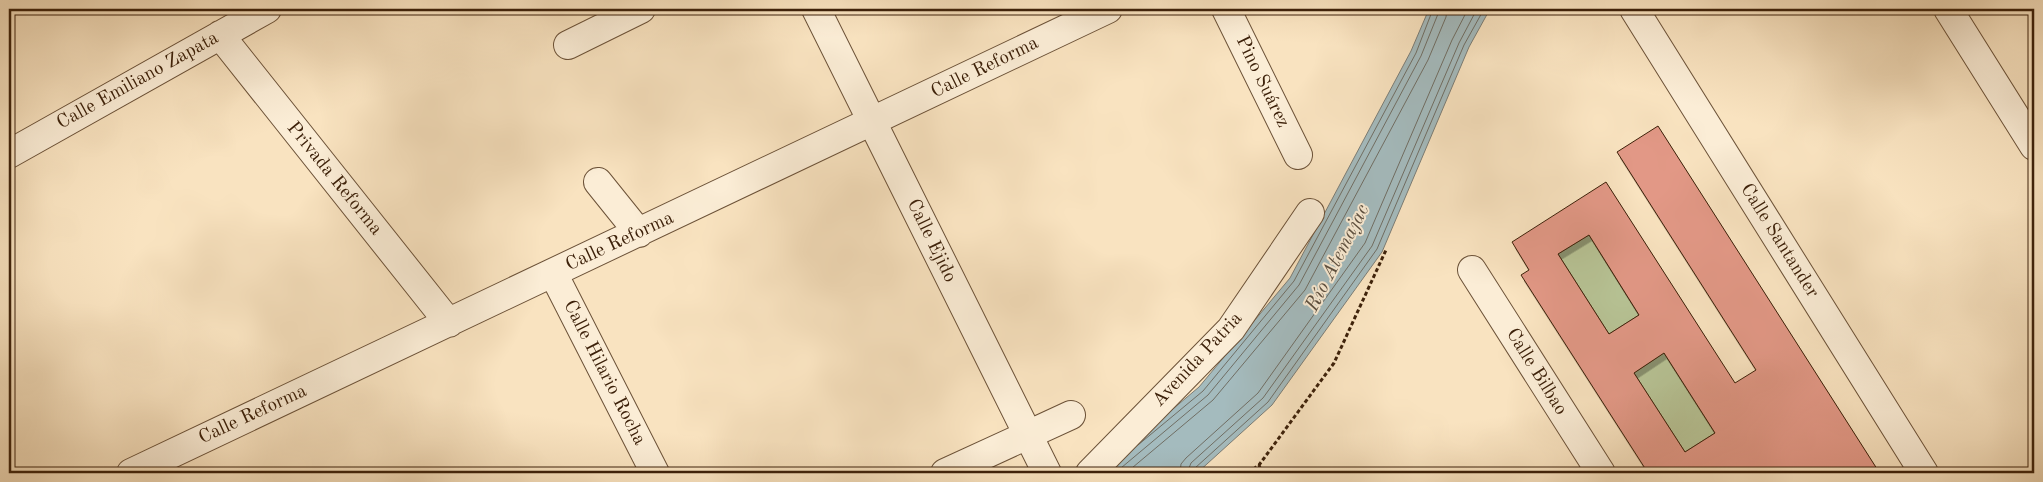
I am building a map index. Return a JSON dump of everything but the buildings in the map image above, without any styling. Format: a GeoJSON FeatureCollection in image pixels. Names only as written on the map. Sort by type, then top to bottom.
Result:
{"type":"FeatureCollection","features":[{"type":"Feature","properties":{"kind":"street","name":"Calle Emiliano Zapata"},"geometry":{"type":"LineString","coordinates":[[9,154],[267,9]]}},
{"type":"Feature","properties":{"kind":"street"},"geometry":{"type":"LineString","coordinates":[[568,45],[641,9]]}},
{"type":"Feature","properties":{"kind":"street","name":"Calle Ejido"},"geometry":{"type":"LineString","coordinates":[[816,9],[1047,473]]}},
{"type":"Feature","properties":{"kind":"street","name":"Calle Reforma"},"geometry":{"type":"LineString","coordinates":[[131,473],[1108,9]]}},
{"type":"Feature","properties":{"kind":"street","name":"Pino Suárez"},"geometry":{"type":"LineString","coordinates":[[1226,9],[1298,155]]}},
{"type":"Feature","properties":{"kind":"street","name":"Calle Santander"},"geometry":{"type":"LineString","coordinates":[[1634,9],[1924,473]]}},
{"type":"Feature","properties":{"kind":"street"},"geometry":{"type":"LineString","coordinates":[[1948,9],[2034,146]]}},
{"type":"Feature","properties":{"kind":"street","name":"Privada Reforma"},"geometry":{"type":"LineString","coordinates":[[220,35],[449,323]]}},
{"type":"Feature","properties":{"kind":"street"},"geometry":{"type":"LineString","coordinates":[[598,182],[639,233]]}},
{"type":"Feature","properties":{"kind":"street","name":"Avenida Patria"},"geometry":{"type":"LineString","coordinates":[[1090,473],[1231,330],[1310,213]]}},
{"type":"Feature","properties":{"kind":"street","name":"Calle Bilbao"},"geometry":{"type":"LineString","coordinates":[[1472,270],[1600,473]]}},
{"type":"Feature","properties":{"kind":"street","name":"Calle Hilario Rocha"},"geometry":{"type":"LineString","coordinates":[[554,273],[655,473]]}},
{"type":"Feature","properties":{"kind":"street"},"geometry":{"type":"LineString","coordinates":[[945,473],[1071,415]]}},
{"type":"Feature","properties":{"kind":"path"},"geometry":{"type":"LineString","coordinates":[[1248,473],[1259,465],[1334,363],[1386,250]]}},
{"type":"Feature","properties":{"kind":"path"},"geometry":{"type":"LineString","coordinates":[[1259,465],[1262,473]]}},
{"type":"Feature","properties":{"kind":"green space"},"geometry":{"type":"Polygon","coordinates":[[[1589,235],[1639,315],[1609,334],[1558,254],[1589,235]]]}},
{"type":"Feature","properties":{"kind":"green space"},"geometry":{"type":"Polygon","coordinates":[[[1664,353],[1715,433],[1685,452],[1634,373],[1664,353]]]}},
{"type":"Feature","properties":{"kind":"water","name":"Río Atemajac"},"geometry":{"type":"Polygon","coordinates":[[[1429,9],[1490,9],[1469,47],[1382,252],[1272,405],[1197,473],[1097,473],[1199,387],[1290,278],[1411,51],[1429,9]]]}}]}
